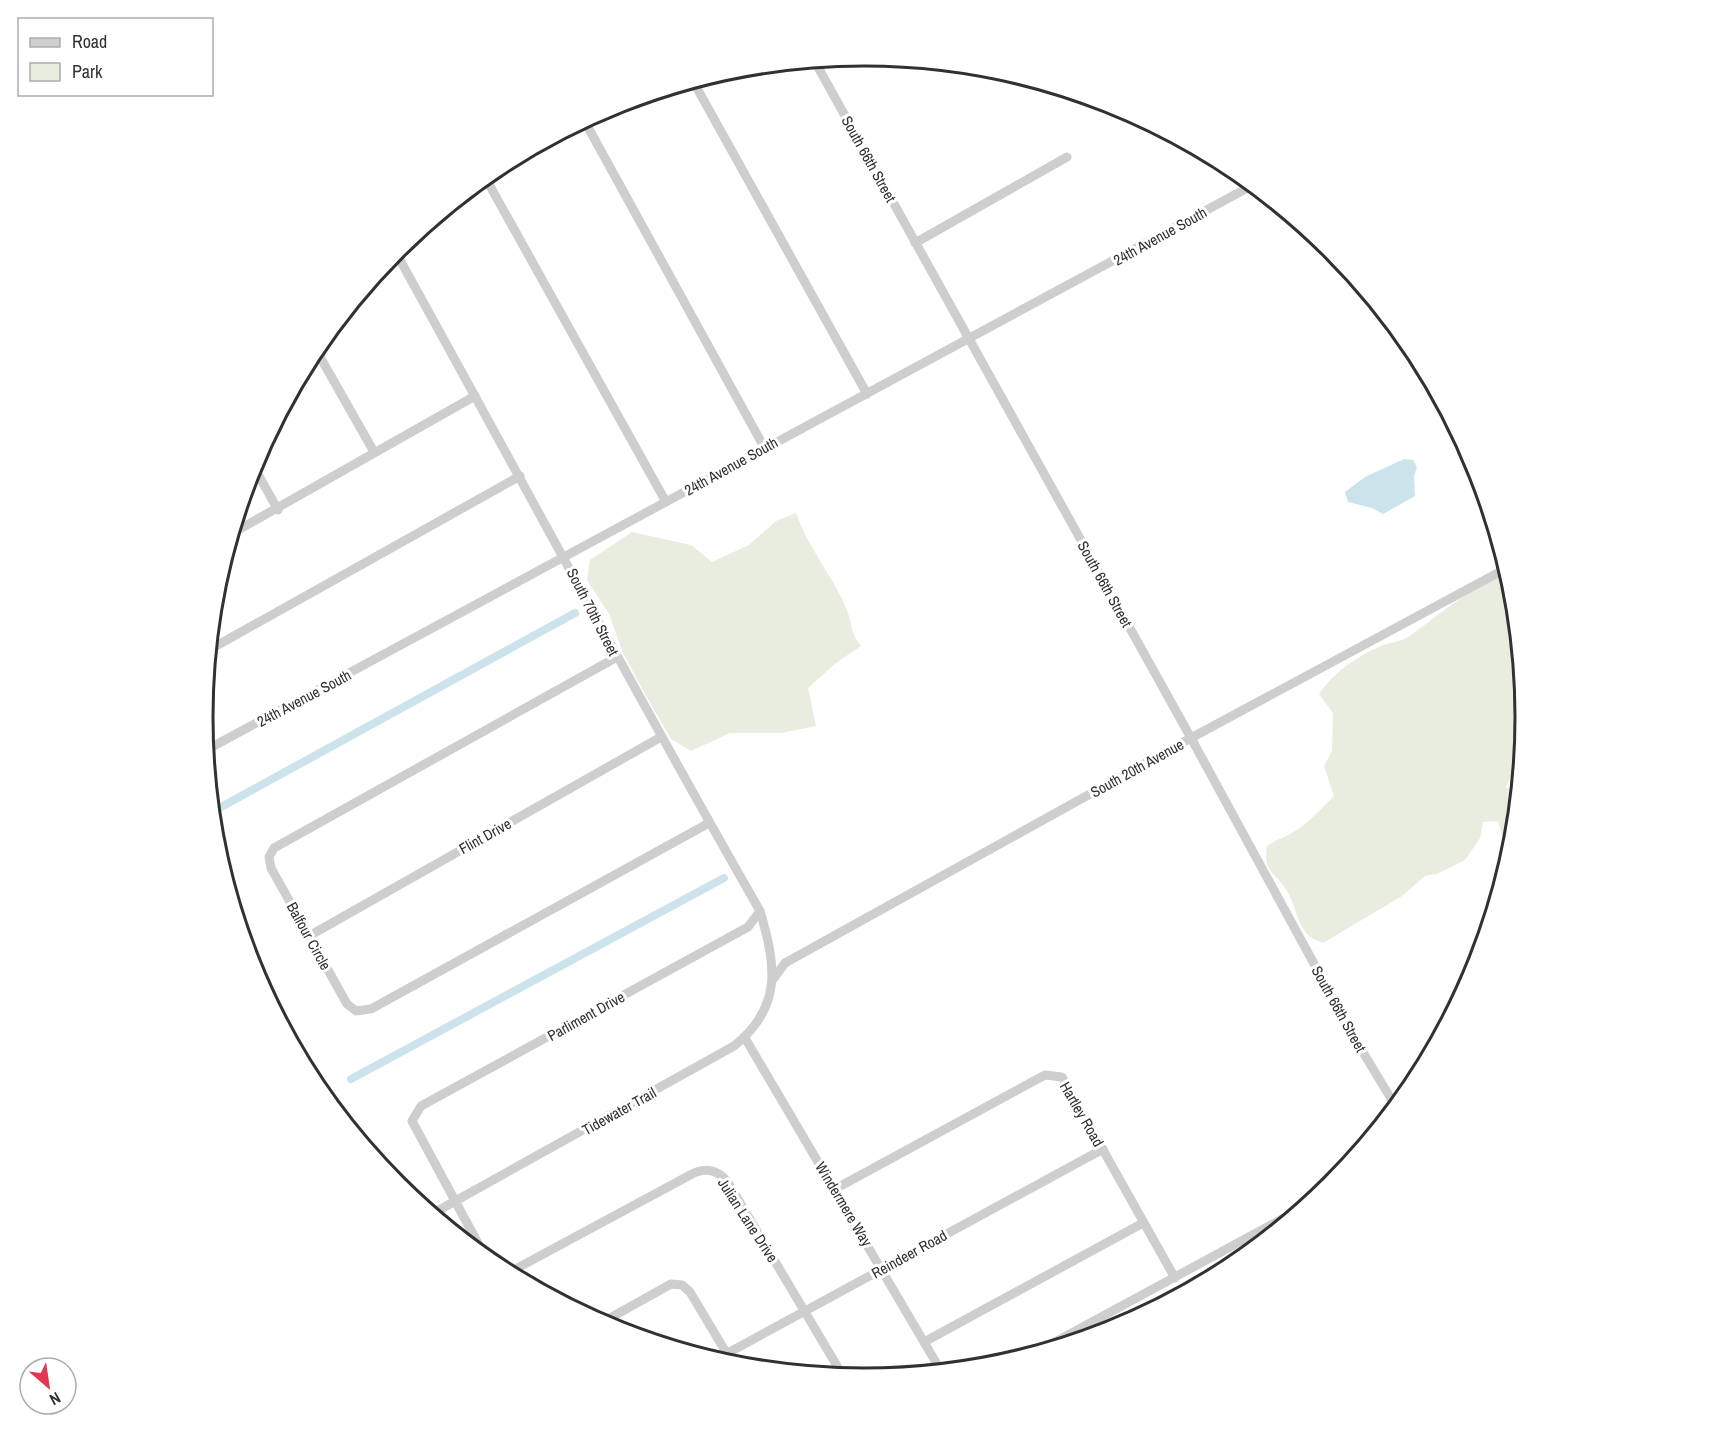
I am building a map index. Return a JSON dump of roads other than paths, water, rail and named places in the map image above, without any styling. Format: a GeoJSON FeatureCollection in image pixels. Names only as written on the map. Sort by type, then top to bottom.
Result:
{"type":"FeatureCollection","features":[{"type":"Feature","properties":{"kind":"street","name":"South 66th Street"},"geometry":{"type":"LineString","coordinates":[[818,67],[1355,1038],[1391,1098]]}},
{"type":"Feature","properties":{"kind":"street"},"geometry":{"type":"LineString","coordinates":[[697,88],[867,394]]}},
{"type":"Feature","properties":{"kind":"street"},"geometry":{"type":"LineString","coordinates":[[588,128],[764,447]]}},
{"type":"Feature","properties":{"kind":"street"},"geometry":{"type":"LineString","coordinates":[[915,243],[1067,157]]}},
{"type":"Feature","properties":{"kind":"street"},"geometry":{"type":"LineString","coordinates":[[490,185],[666,502]]}},
{"type":"Feature","properties":{"kind":"street","name":"24th Avenue South"},"geometry":{"type":"LineString","coordinates":[[214,744],[565,558],[764,447],[969,340],[1245,190]]}},
{"type":"Feature","properties":{"kind":"street","name":"South 70th Street"},"geometry":{"type":"LineString","coordinates":[[400,261],[661,737],[760,911],[771,950],[774,978]]}},
{"type":"Feature","properties":{"kind":"street"},"geometry":{"type":"LineString","coordinates":[[321,358],[374,452]]}},
{"type":"Feature","properties":{"kind":"street"},"geometry":{"type":"LineString","coordinates":[[241,529],[278,510],[374,452],[475,396]]}},
{"type":"Feature","properties":{"kind":"street"},"geometry":{"type":"LineString","coordinates":[[217,645],[520,476]]}},
{"type":"Feature","properties":{"kind":"street"},"geometry":{"type":"LineString","coordinates":[[260,477],[278,510]]}},
{"type":"Feature","properties":{"kind":"street","name":"South 20th Avenue"},"geometry":{"type":"LineString","coordinates":[[774,978],[785,963],[1191,738],[1498,573]]}},
{"type":"Feature","properties":{"kind":"street","name":"Balfour Circle"},"geometry":{"type":"LineString","coordinates":[[617,657],[274,848],[269,857],[271,868],[347,1004],[356,1011],[367,1011],[709,823]]}},
{"type":"Feature","properties":{"kind":"street","name":"Flint Drive"},"geometry":{"type":"LineString","coordinates":[[309,936],[661,737]]}},
{"type":"Feature","properties":{"kind":"street","name":"Parliment Drive"},"geometry":{"type":"LineString","coordinates":[[455,1201],[412,1121],[421,1106],[748,927],[760,911]]}},
{"type":"Feature","properties":{"kind":"street","name":"Tidewater Trail"},"geometry":{"type":"LineString","coordinates":[[440,1210],[726,1051],[745,1038],[769,1001],[774,978]]}},
{"type":"Feature","properties":{"kind":"street","name":"Windermere Way"},"geometry":{"type":"LineString","coordinates":[[745,1038],[937,1363]]}},
{"type":"Feature","properties":{"kind":"street","name":"Hartley Road"},"geometry":{"type":"LineString","coordinates":[[836,1189],[1045,1075],[1062,1077],[1175,1278]]}},
{"type":"Feature","properties":{"kind":"street","name":"Reindeer Road"},"geometry":{"type":"LineString","coordinates":[[729,1353],[1103,1149]]}},
{"type":"Feature","properties":{"kind":"street","name":"Julian Lane Drive"},"geometry":{"type":"LineString","coordinates":[[517,1268],[692,1174],[710,1170],[726,1180],[838,1367]]}},
{"type":"Feature","properties":{"kind":"street"},"geometry":{"type":"LineString","coordinates":[[455,1201],[475,1238]]}},
{"type":"Feature","properties":{"kind":"street"},"geometry":{"type":"LineString","coordinates":[[926,1341],[1143,1222]]}},
{"type":"Feature","properties":{"kind":"street"},"geometry":{"type":"LineString","coordinates":[[1071,1334],[1266,1228]]}},
{"type":"Feature","properties":{"kind":"street"},"geometry":{"type":"LineString","coordinates":[[612,1317],[671,1284],[679,1284],[690,1292],[726,1353]]}},
{"type":"Feature","properties":{"kind":"water"},"geometry":{"type":"Polygon","coordinates":[[[1404,459],[1413,460],[1417,467],[1414,476],[1415,496],[1383,514],[1372,508],[1348,502],[1345,492],[1365,477],[1404,459]]]}},
{"type":"Feature","properties":{"kind":"waterway"},"geometry":{"type":"LineString","coordinates":[[220,808],[575,613]]}},
{"type":"Feature","properties":{"kind":"waterway"},"geometry":{"type":"LineString","coordinates":[[351,1079],[724,878]]}}]}
